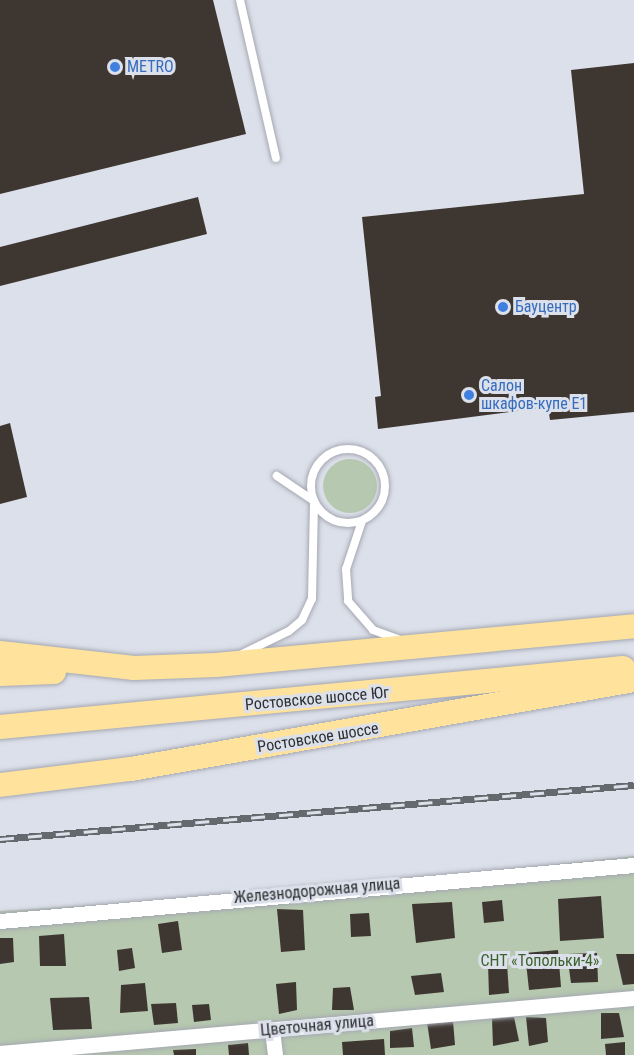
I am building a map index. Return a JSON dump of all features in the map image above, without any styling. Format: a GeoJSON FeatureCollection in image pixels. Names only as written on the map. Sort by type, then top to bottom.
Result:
{"type":"FeatureCollection","features":[{"type":"Feature","properties":{"kind":"main road"},"geometry":{"type":"LineString","coordinates":[[0,674],[216,665],[431,647],[634,626]]}},
{"type":"Feature","properties":{"kind":"main road"},"geometry":{"type":"LineString","coordinates":[[0,653],[134,668]]}},
{"type":"Feature","properties":{"kind":"main road","name":"Ростовское шоссе Юг"},"geometry":{"type":"LineString","coordinates":[[0,727],[634,667]]}},
{"type":"Feature","properties":{"kind":"main road","name":"Ростовское шоссе"},"geometry":{"type":"LineString","coordinates":[[0,785],[131,769],[634,681]]}},
{"type":"Feature","properties":{"kind":"street","name":"Железнодорожная улица"},"geometry":{"type":"LineString","coordinates":[[0,921],[634,865]]}},
{"type":"Feature","properties":{"kind":"street","name":"Цветочная улица"},"geometry":{"type":"LineString","coordinates":[[0,1053],[634,998]]}},
{"type":"Feature","properties":{"kind":"street"},"geometry":{"type":"LineString","coordinates":[[272,1030],[275,1055]]}},
{"type":"Feature","properties":{"kind":"lane"},"geometry":{"type":"LineString","coordinates":[[240,0],[276,158]]}},
{"type":"Feature","properties":{"kind":"lane"},"geometry":{"type":"LineString","coordinates":[[216,665],[302,620],[312,599],[314,501],[311,482],[325,457],[343,450],[364,453],[379,467],[385,488],[378,508],[362,521],[346,569],[348,601],[373,630],[431,647]]}},
{"type":"Feature","properties":{"kind":"lane"},"geometry":{"type":"LineString","coordinates":[[277,476],[314,501],[340,523],[362,521]]}},
{"type":"Feature","properties":{"kind":"green space"},"geometry":{"type":"Polygon","coordinates":[[[350,459],[360,461],[369,467],[375,476],[377,486],[375,496],[369,505],[360,511],[350,513],[340,511],[331,505],[325,496],[323,486],[325,476],[331,467],[340,461],[350,459]]]}},
{"type":"Feature","properties":{"kind":"green space","name":"СНТ «Топольки-4»"},"geometry":{"type":"Polygon","coordinates":[[[634,856],[634,1055],[0,1055],[0,911],[262,895],[634,856]]]}},
{"type":"Feature","properties":{"kind":"building","name":"METRO"},"geometry":{"type":"Polygon","coordinates":[[[0,0],[213,0],[246,134],[0,194],[0,0]]]}},
{"type":"Feature","properties":{"kind":"building","name":"Бауцентр"},"geometry":{"type":"Polygon","coordinates":[[[634,63],[634,412],[550,420],[548,407],[378,429],[375,397],[381,396],[362,217],[584,194],[571,70],[634,63]]]}},
{"type":"Feature","properties":{"kind":"building"},"geometry":{"type":"Polygon","coordinates":[[[198,197],[207,234],[0,286],[0,247],[198,197]]]}},
{"type":"Feature","properties":{"kind":"building"},"geometry":{"type":"Polygon","coordinates":[[[10,423],[27,497],[0,504],[0,426],[10,423]]]}},
{"type":"Feature","properties":{"kind":"building"},"geometry":{"type":"Polygon","coordinates":[[[601,896],[604,938],[560,941],[558,899],[601,896]]]}},
{"type":"Feature","properties":{"kind":"building"},"geometry":{"type":"Polygon","coordinates":[[[502,900],[504,921],[484,923],[482,902],[502,900]]]}},
{"type":"Feature","properties":{"kind":"building"},"geometry":{"type":"Polygon","coordinates":[[[452,902],[455,938],[416,943],[412,904],[452,902]]]}},
{"type":"Feature","properties":{"kind":"building"},"geometry":{"type":"Polygon","coordinates":[[[277,909],[303,910],[305,950],[281,952],[277,909]]]}},
{"type":"Feature","properties":{"kind":"building"},"geometry":{"type":"Polygon","coordinates":[[[369,913],[371,936],[351,937],[350,914],[369,913]]]}},
{"type":"Feature","properties":{"kind":"building"},"geometry":{"type":"Polygon","coordinates":[[[178,921],[182,950],[162,953],[158,924],[178,921]]]}},
{"type":"Feature","properties":{"kind":"building"},"geometry":{"type":"Polygon","coordinates":[[[64,934],[66,966],[40,966],[39,936],[64,934]]]}},
{"type":"Feature","properties":{"kind":"building"},"geometry":{"type":"Polygon","coordinates":[[[0,938],[13,938],[14,962],[0,964],[0,938]]]}},
{"type":"Feature","properties":{"kind":"building"},"geometry":{"type":"Polygon","coordinates":[[[132,948],[135,968],[119,971],[117,950],[132,948]]]}},
{"type":"Feature","properties":{"kind":"building"},"geometry":{"type":"Polygon","coordinates":[[[558,950],[561,987],[529,990],[525,953],[558,950]]]}},
{"type":"Feature","properties":{"kind":"building"},"geometry":{"type":"Polygon","coordinates":[[[597,953],[598,982],[571,983],[567,954],[597,953]]]}},
{"type":"Feature","properties":{"kind":"building"},"geometry":{"type":"Polygon","coordinates":[[[616,954],[634,954],[634,984],[623,985],[616,954]]]}},
{"type":"Feature","properties":{"kind":"building"},"geometry":{"type":"Polygon","coordinates":[[[488,964],[507,964],[509,993],[489,995],[488,964]]]}},
{"type":"Feature","properties":{"kind":"building"},"geometry":{"type":"Polygon","coordinates":[[[441,973],[444,992],[415,995],[411,976],[441,973]]]}},
{"type":"Feature","properties":{"kind":"building"},"geometry":{"type":"Polygon","coordinates":[[[296,982],[297,1010],[279,1014],[276,984],[296,982]]]}},
{"type":"Feature","properties":{"kind":"building"},"geometry":{"type":"Polygon","coordinates":[[[145,983],[148,1011],[120,1013],[121,985],[145,983]]]}},
{"type":"Feature","properties":{"kind":"building"},"geometry":{"type":"Polygon","coordinates":[[[350,987],[354,1010],[332,1010],[333,988],[350,987]]]}},
{"type":"Feature","properties":{"kind":"building"},"geometry":{"type":"Polygon","coordinates":[[[89,997],[92,1029],[53,1030],[50,998],[89,997]]]}},
{"type":"Feature","properties":{"kind":"building"},"geometry":{"type":"Polygon","coordinates":[[[176,1003],[178,1023],[154,1025],[151,1004],[176,1003]]]}},
{"type":"Feature","properties":{"kind":"building"},"geometry":{"type":"Polygon","coordinates":[[[209,1004],[211,1020],[194,1022],[192,1005],[209,1004]]]}},
{"type":"Feature","properties":{"kind":"building"},"geometry":{"type":"Polygon","coordinates":[[[601,1013],[619,1013],[624,1037],[601,1039],[601,1013]]]}},
{"type":"Feature","properties":{"kind":"building"},"geometry":{"type":"Polygon","coordinates":[[[514,1017],[519,1041],[493,1046],[492,1019],[514,1017]]]}},
{"type":"Feature","properties":{"kind":"building"},"geometry":{"type":"Polygon","coordinates":[[[526,1017],[546,1018],[548,1042],[529,1046],[526,1017]]]}},
{"type":"Feature","properties":{"kind":"building"},"geometry":{"type":"Polygon","coordinates":[[[453,1021],[455,1045],[431,1049],[427,1022],[453,1021]]]}},
{"type":"Feature","properties":{"kind":"building"},"geometry":{"type":"Polygon","coordinates":[[[412,1028],[414,1047],[390,1048],[390,1031],[412,1028]]]}},
{"type":"Feature","properties":{"kind":"building"},"geometry":{"type":"Polygon","coordinates":[[[384,1039],[385,1055],[343,1055],[342,1042],[384,1039]]]}},
{"type":"Feature","properties":{"kind":"building"},"geometry":{"type":"Polygon","coordinates":[[[625,1042],[625,1055],[606,1055],[605,1044],[625,1042]]]}},
{"type":"Feature","properties":{"kind":"building"},"geometry":{"type":"Polygon","coordinates":[[[248,1043],[249,1055],[229,1055],[228,1045],[248,1043]]]}},
{"type":"Feature","properties":{"kind":"building"},"geometry":{"type":"Polygon","coordinates":[[[196,1049],[196,1055],[174,1055],[173,1050],[196,1049]]]}},
{"type":"Feature","properties":{"kind":"railway"},"geometry":{"type":"LineString","coordinates":[[0,839],[634,785]]}},
{"type":"Feature","properties":{"kind":"place","name":"METRO"},"geometry":{"type":"Point","coordinates":[115,67]}},
{"type":"Feature","properties":{"kind":"place","name":"Бауцентр"},"geometry":{"type":"Point","coordinates":[503,307]}},
{"type":"Feature","properties":{"kind":"place","name":"Салон шкафов-купе Е1"},"geometry":{"type":"Point","coordinates":[469,395]}}]}
